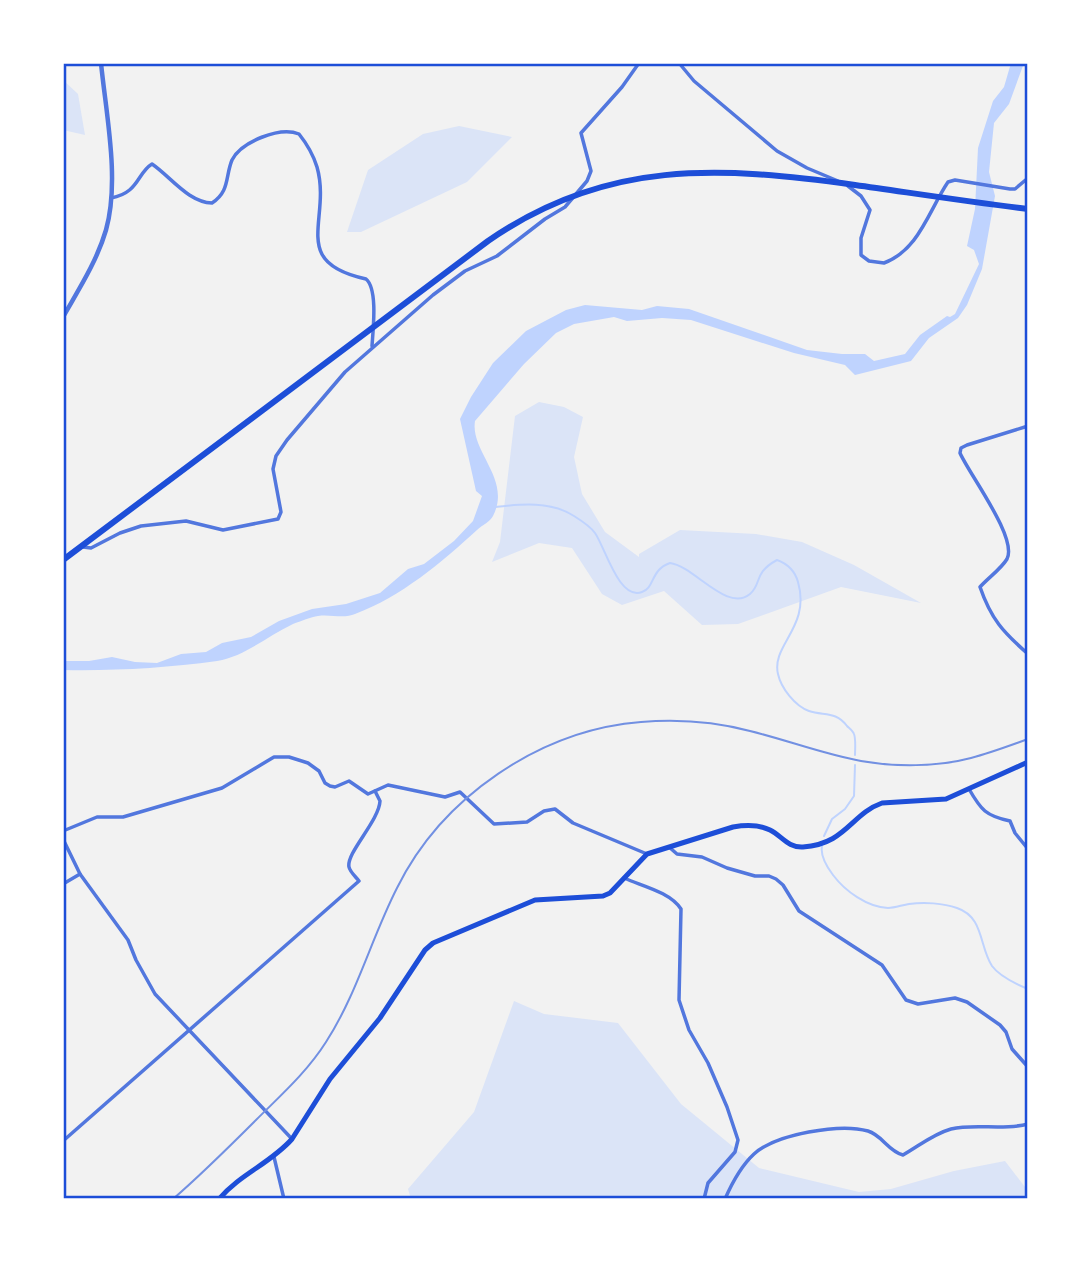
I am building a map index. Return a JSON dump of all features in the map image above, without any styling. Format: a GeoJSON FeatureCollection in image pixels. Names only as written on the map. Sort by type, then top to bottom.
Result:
{"type":"FeatureCollection","features":[{"type":"Feature","properties":{"kind":"highway"},"geometry":{"type":"LineString","coordinates":[[63,559],[510,226],[577,194],[632,179],[706,171],[767,174],[844,183],[1025,209]]}},
{"type":"Feature","properties":{"kind":"main road"},"geometry":{"type":"LineString","coordinates":[[219,1199],[237,1180],[274,1156],[292,1139],[330,1079],[380,1018],[425,950],[433,943],[535,900],[603,896],[610,893],[647,854],[669,847],[747,824],[769,830],[788,844],[799,847],[819,845],[841,835],[874,806],[882,803],[935,801],[1028,762]]}},
{"type":"Feature","properties":{"kind":"street"},"geometry":{"type":"LineString","coordinates":[[63,317],[98,252],[108,220],[111,198],[110,163],[100,63]]}},
{"type":"Feature","properties":{"kind":"street"},"geometry":{"type":"LineString","coordinates":[[82,546],[85,549],[91,548],[141,526],[186,521],[223,530],[276,520],[281,512],[273,469],[279,451],[335,382],[372,348],[451,281],[497,256],[565,207],[592,171],[581,133],[622,87],[639,63]]}},
{"type":"Feature","properties":{"kind":"street"},"geometry":{"type":"LineString","coordinates":[[679,63],[734,116],[744,121],[777,151],[807,169],[844,183],[861,197],[870,210],[860,238],[861,255],[869,261],[884,263],[908,246],[930,216],[948,182],[955,180],[1015,189],[1028,178]]}},
{"type":"Feature","properties":{"kind":"street"},"geometry":{"type":"LineString","coordinates":[[111,198],[135,186],[152,164],[191,196],[205,203],[212,203],[226,188],[233,158],[241,150],[273,133],[285,130],[299,134],[311,150],[317,168],[319,251],[325,260],[340,271],[369,282],[372,289],[372,348]]}},
{"type":"Feature","properties":{"kind":"street"},"geometry":{"type":"LineString","coordinates":[[1028,426],[967,445],[961,448],[960,453],[991,505],[1009,549],[1007,558],[979,587],[1001,630],[1028,654]]}},
{"type":"Feature","properties":{"kind":"street"},"geometry":{"type":"LineString","coordinates":[[63,831],[97,817],[123,817],[222,788],[274,757],[289,757],[308,762],[330,786],[335,787],[349,781],[368,794],[388,785],[445,797],[460,792],[494,824],[527,822],[544,811],[555,809],[573,823],[647,854]]}},
{"type":"Feature","properties":{"kind":"street"},"geometry":{"type":"LineString","coordinates":[[969,789],[978,806],[991,817],[1010,821],[1015,833],[1028,849]]}},
{"type":"Feature","properties":{"kind":"street"},"geometry":{"type":"LineString","coordinates":[[63,1141],[359,881],[350,871],[350,859],[377,815],[380,801],[375,791]]}},
{"type":"Feature","properties":{"kind":"street"},"geometry":{"type":"LineString","coordinates":[[63,839],[80,874],[128,940],[155,994],[292,1139]]}},
{"type":"Feature","properties":{"kind":"street"},"geometry":{"type":"LineString","coordinates":[[669,847],[677,854],[702,857],[719,866],[776,879],[783,885],[799,911],[882,965],[906,1000],[918,1004],[955,998],[967,1002],[1000,1025],[1006,1032],[1012,1049],[1028,1067]]}},
{"type":"Feature","properties":{"kind":"street"},"geometry":{"type":"LineString","coordinates":[[63,884],[80,874]]}},
{"type":"Feature","properties":{"kind":"street"},"geometry":{"type":"LineString","coordinates":[[624,878],[662,894],[677,903],[681,909],[679,1000],[689,1030],[708,1063],[727,1107],[738,1140],[735,1152],[708,1183],[704,1199]]}},
{"type":"Feature","properties":{"kind":"street"},"geometry":{"type":"LineString","coordinates":[[725,1199],[730,1185],[756,1152],[775,1142],[798,1135],[829,1129],[863,1129],[872,1131],[895,1153],[902,1155],[924,1140],[952,1129],[1005,1129],[1028,1124]]}},
{"type":"Feature","properties":{"kind":"street"},"geometry":{"type":"LineString","coordinates":[[274,1156],[284,1199]]}},
{"type":"Feature","properties":{"kind":"shaded area"},"geometry":{"type":"Polygon","coordinates":[[[63,80],[78,94],[85,135],[63,130],[63,80]]]}},
{"type":"Feature","properties":{"kind":"shaded area"},"geometry":{"type":"Polygon","coordinates":[[[459,126],[512,137],[467,182],[361,232],[347,232],[368,170],[423,134],[459,126]]]}},
{"type":"Feature","properties":{"kind":"shaded area"},"geometry":{"type":"Polygon","coordinates":[[[539,402],[564,407],[583,417],[574,457],[582,494],[605,532],[639,557],[639,554],[680,530],[756,534],[802,542],[854,565],[921,603],[841,587],[738,624],[702,625],[664,591],[622,605],[602,594],[572,548],[539,543],[492,562],[500,542],[515,416],[539,402]]]}},
{"type":"Feature","properties":{"kind":"shaded area"},"geometry":{"type":"Polygon","coordinates":[[[514,1001],[544,1014],[618,1023],[681,1104],[759,1168],[859,1192],[891,1189],[954,1171],[1005,1161],[1028,1191],[1028,1199],[411,1199],[408,1189],[474,1112],[514,1001]]]}},
{"type":"Feature","properties":{"kind":"water"},"geometry":{"type":"Polygon","coordinates":[[[1011,63],[1024,63],[1009,104],[994,123],[989,172],[995,196],[982,269],[967,305],[958,318],[929,338],[911,361],[855,375],[845,365],[794,353],[691,320],[662,318],[627,321],[614,317],[574,324],[556,333],[524,364],[475,421],[478,444],[498,490],[492,518],[405,588],[372,607],[351,615],[318,616],[293,624],[247,650],[217,661],[179,666],[63,670],[63,661],[89,661],[112,657],[157,663],[181,654],[206,652],[222,643],[251,637],[279,621],[312,609],[346,604],[380,593],[408,569],[424,564],[454,541],[473,521],[482,496],[476,491],[460,419],[471,397],[493,363],[526,331],[566,310],[585,305],[642,310],[657,306],[689,309],[807,350],[865,354],[874,361],[905,354],[920,335],[947,316],[955,314],[979,264],[974,250],[967,246],[975,209],[978,148],[993,101],[1004,87],[1011,63]]]}},
{"type":"Feature","properties":{"kind":"waterway"},"geometry":{"type":"LineString","coordinates":[[495,507],[546,506],[574,516],[595,533],[620,581],[626,589],[634,593],[646,590],[659,570],[670,563],[731,598],[741,598],[754,590],[761,574],[769,565],[777,560],[784,564],[797,578],[801,598],[796,623],[777,664],[782,685],[789,696],[804,709],[834,716],[843,721],[854,734],[855,755]]}},
{"type":"Feature","properties":{"kind":"waterway"},"geometry":{"type":"LineString","coordinates":[[824,836],[832,819],[845,809],[854,796],[855,765]]}},
{"type":"Feature","properties":{"kind":"waterway"},"geometry":{"type":"LineString","coordinates":[[822,846],[826,865],[833,875],[850,892],[865,901],[888,908],[915,903],[940,904],[966,912],[977,925],[995,970],[1028,989]]}},
{"type":"Feature","properties":{"kind":"railway"},"geometry":{"type":"LineString","coordinates":[[173,1199],[284,1092],[319,1053],[347,1005],[397,888],[416,855],[440,825],[467,798],[498,774],[531,754],[603,728],[655,721],[724,725],[847,758],[902,765],[958,761],[1028,739]]}}]}
